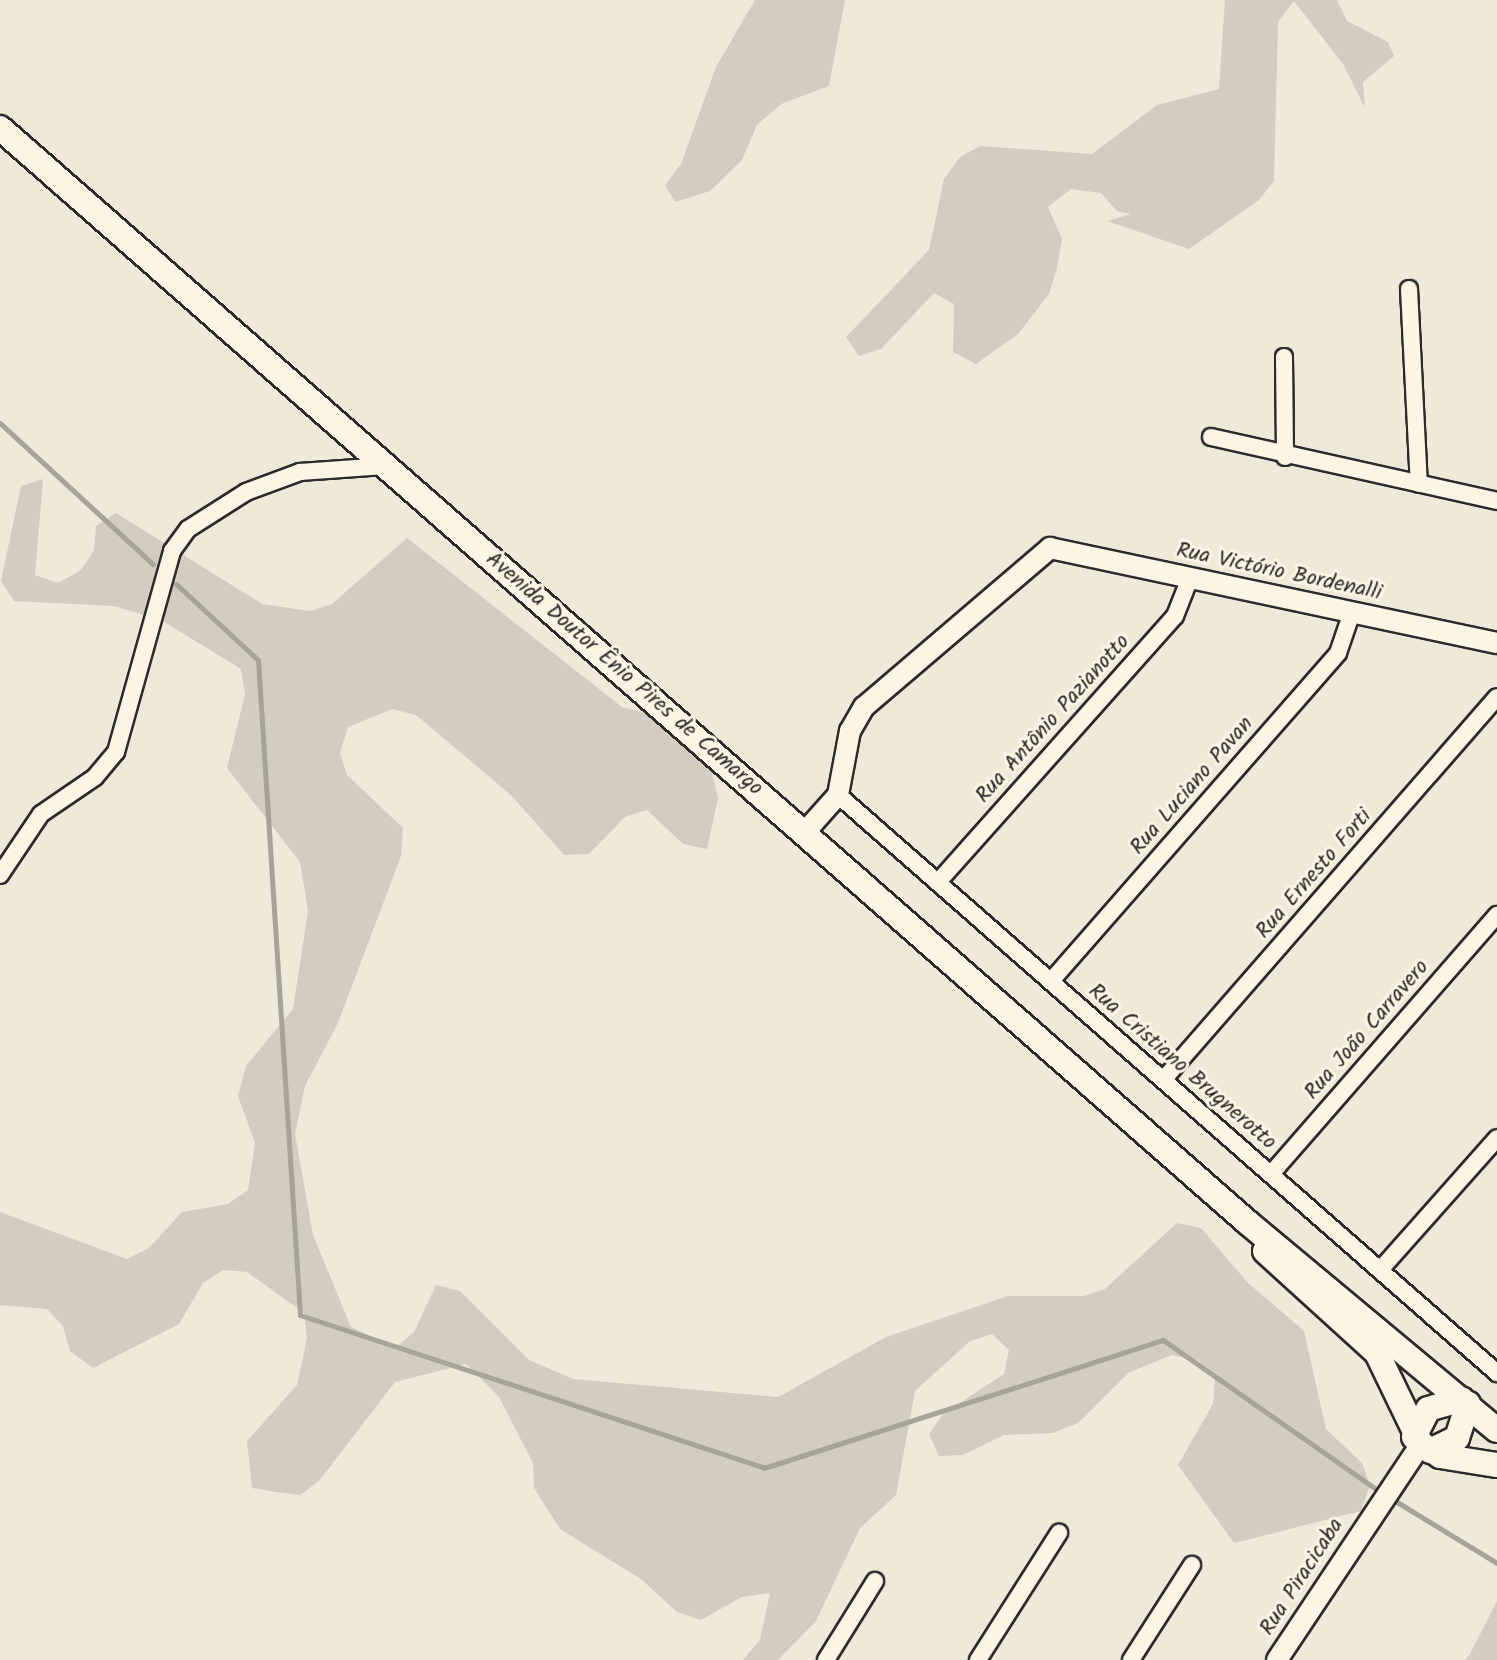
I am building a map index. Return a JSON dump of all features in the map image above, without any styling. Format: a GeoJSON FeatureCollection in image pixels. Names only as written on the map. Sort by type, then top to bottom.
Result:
{"type":"FeatureCollection","features":[{"type":"Feature","properties":{"kind":"main road","name":"Avenida Doutor Ênio Pires de Camargo"},"geometry":{"type":"LineString","coordinates":[[0,128],[1247,1222],[1497,1430]]}},
{"type":"Feature","properties":{"kind":"main road","name":"Avenida Doutor Ênio Pires de Camargo"},"geometry":{"type":"LineString","coordinates":[[1247,1222],[1259,1245],[1377,1353],[1422,1444]]}},
{"type":"Feature","properties":{"kind":"main road"},"geometry":{"type":"LineString","coordinates":[[1465,1402],[1457,1438],[1422,1444],[1428,1409],[1465,1402]]}},
{"type":"Feature","properties":{"kind":"main road"},"geometry":{"type":"LineString","coordinates":[[1422,1444],[1497,1465]]}},
{"type":"Feature","properties":{"kind":"street"},"geometry":{"type":"LineString","coordinates":[[1409,289],[1419,484]]}},
{"type":"Feature","properties":{"kind":"street"},"geometry":{"type":"LineString","coordinates":[[1284,357],[1285,457]]}},
{"type":"Feature","properties":{"kind":"street"},"geometry":{"type":"LineString","coordinates":[[1211,437],[1285,457],[1497,501]]}},
{"type":"Feature","properties":{"kind":"street"},"geometry":{"type":"LineString","coordinates":[[0,875],[41,814],[95,777],[116,752],[172,551],[188,529],[246,492],[300,472],[385,466]]}},
{"type":"Feature","properties":{"kind":"street","name":"Rua Victório Bordenalli"},"geometry":{"type":"LineString","coordinates":[[838,795],[850,731],[864,707],[1050,548],[1497,643]]}},
{"type":"Feature","properties":{"kind":"street","name":"Rua Antônio Pazianotto"},"geometry":{"type":"LineString","coordinates":[[938,882],[1175,616],[1190,578]]}},
{"type":"Feature","properties":{"kind":"street","name":"Rua Luciano Pavan"},"geometry":{"type":"LineString","coordinates":[[1051,981],[1338,653],[1352,612]]}},
{"type":"Feature","properties":{"kind":"street","name":"Rua Ernesto Forti"},"geometry":{"type":"LineString","coordinates":[[1163,1080],[1497,697]]}},
{"type":"Feature","properties":{"kind":"street"},"geometry":{"type":"LineString","coordinates":[[805,832],[838,795]]}},
{"type":"Feature","properties":{"kind":"street","name":"Rua Cristiano Brugnerotto"},"geometry":{"type":"LineString","coordinates":[[838,795],[1380,1270],[1494,1365]]}},
{"type":"Feature","properties":{"kind":"street","name":"Rua João Carravero"},"geometry":{"type":"LineString","coordinates":[[1271,1174],[1497,915]]}},
{"type":"Feature","properties":{"kind":"street"},"geometry":{"type":"LineString","coordinates":[[1380,1270],[1497,1138]]}},
{"type":"Feature","properties":{"kind":"street","name":"Rua Piracicaba"},"geometry":{"type":"LineString","coordinates":[[1277,1660],[1367,1520],[1422,1444]]}},
{"type":"Feature","properties":{"kind":"street"},"geometry":{"type":"LineString","coordinates":[[978,1660],[1059,1533]]}},
{"type":"Feature","properties":{"kind":"street"},"geometry":{"type":"LineString","coordinates":[[1131,1660],[1192,1565]]}},
{"type":"Feature","properties":{"kind":"street"},"geometry":{"type":"LineString","coordinates":[[826,1660],[875,1581]]}},
{"type":"Feature","properties":{"kind":"shaded area"},"geometry":{"type":"Polygon","coordinates":[[[755,0],[845,0],[829,86],[781,104],[757,125],[742,160],[710,191],[675,202],[665,185],[681,164],[716,67],[755,0]]]}},
{"type":"Feature","properties":{"kind":"shaded area"},"geometry":{"type":"Polygon","coordinates":[[[1225,0],[1337,0],[1347,21],[1388,42],[1394,56],[1363,82],[1365,108],[1343,64],[1294,1],[1278,22],[1274,181],[1259,200],[1189,249],[1107,221],[1131,214],[1117,211],[1101,193],[1071,189],[1048,207],[1062,239],[1057,268],[1049,294],[1018,334],[976,364],[953,352],[954,304],[934,293],[881,349],[859,356],[846,337],[929,250],[944,179],[960,157],[980,146],[1092,154],[1157,105],[1219,89],[1225,0]]]}},
{"type":"Feature","properties":{"kind":"shaded area"},"geometry":{"type":"Polygon","coordinates":[[[43,479],[35,575],[58,583],[81,570],[94,550],[96,526],[116,513],[262,604],[310,611],[332,604],[407,538],[622,707],[646,713],[707,752],[718,798],[707,849],[683,844],[647,810],[625,817],[589,854],[564,855],[512,796],[416,715],[392,709],[348,727],[340,753],[347,775],[403,828],[401,856],[338,1023],[305,1086],[295,1134],[313,1235],[351,1327],[395,1348],[414,1332],[436,1285],[460,1291],[529,1360],[573,1379],[778,1397],[886,1337],[1008,1296],[1083,1296],[1105,1289],[1177,1223],[1201,1228],[1248,1283],[1304,1331],[1326,1429],[1362,1463],[1370,1485],[1361,1511],[1234,1543],[1178,1465],[1213,1404],[1215,1380],[1199,1361],[1172,1355],[1128,1373],[1078,1423],[1053,1433],[1004,1435],[963,1455],[939,1456],[929,1434],[943,1414],[1004,1374],[1009,1350],[992,1334],[970,1341],[915,1391],[896,1495],[860,1528],[816,1621],[778,1660],[743,1660],[760,1640],[770,1593],[742,1597],[701,1620],[677,1612],[641,1579],[560,1529],[534,1488],[533,1463],[499,1397],[466,1364],[395,1382],[319,1481],[300,1495],[276,1492],[252,1488],[247,1441],[297,1385],[307,1338],[304,1313],[247,1272],[223,1270],[203,1283],[179,1324],[93,1368],[70,1351],[63,1326],[47,1309],[0,1305],[0,1212],[127,1259],[149,1248],[182,1212],[228,1204],[248,1190],[255,1143],[238,1096],[246,1066],[293,1009],[308,911],[300,862],[227,768],[245,694],[241,669],[161,620],[114,606],[14,601],[1,581],[21,486],[43,479]]]}},
{"type":"Feature","properties":{"kind":"shaded area"},"geometry":{"type":"Polygon","coordinates":[[[1497,1601],[1497,1660],[1465,1660],[1470,1654],[1497,1601]]]}},
{"type":"Feature","properties":{"kind":"waterway"},"geometry":{"type":"LineString","coordinates":[[0,423],[153,564]]}},
{"type":"Feature","properties":{"kind":"waterway"},"geometry":{"type":"LineString","coordinates":[[176,584],[258,660],[300,1315],[764,1468],[1163,1340],[1383,1494]]}},
{"type":"Feature","properties":{"kind":"waterway"},"geometry":{"type":"LineString","coordinates":[[1392,1499],[1497,1563]]}}]}
